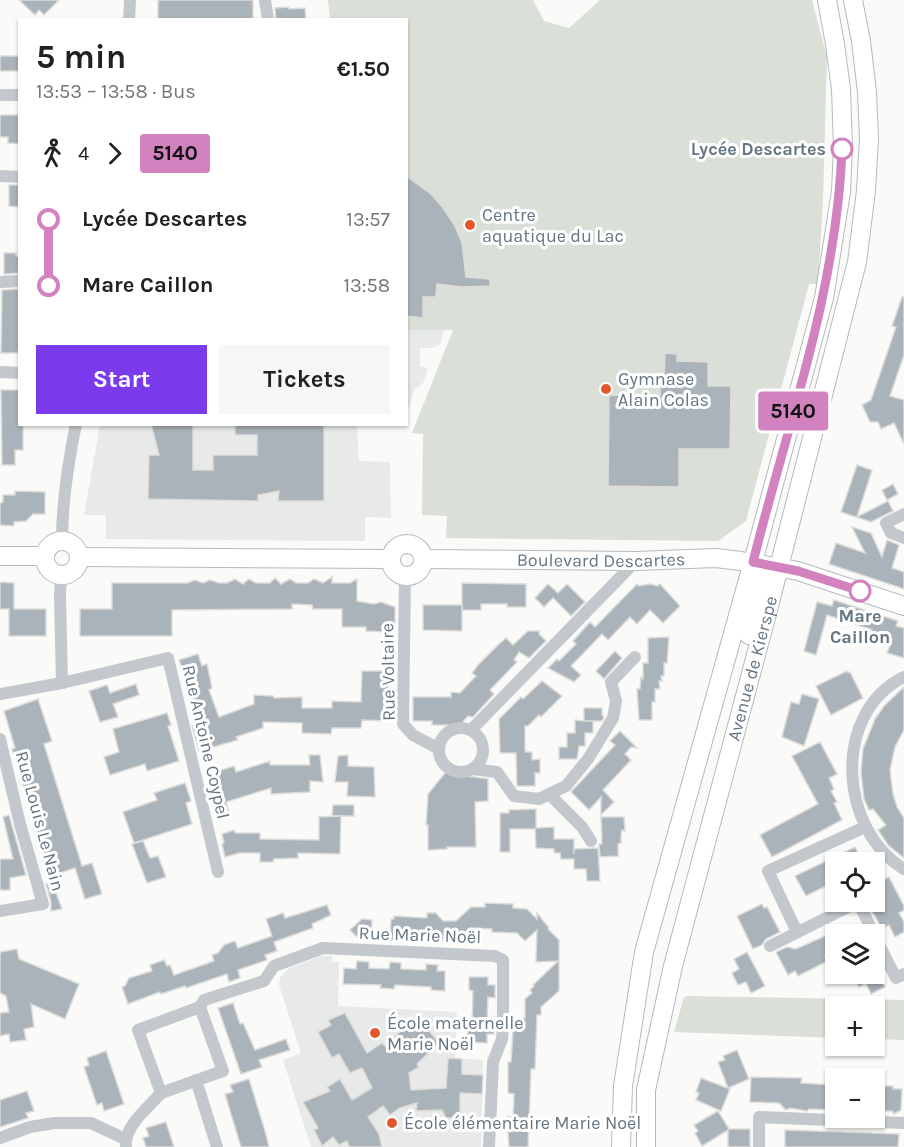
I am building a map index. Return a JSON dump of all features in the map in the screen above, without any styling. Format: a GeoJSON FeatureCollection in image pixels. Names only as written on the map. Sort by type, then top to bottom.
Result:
{"type":"FeatureCollection","features":[{"type":"Feature","properties":{"kind":"main road","name":"Avenue de Kierspe"},"geometry":{"type":"LineString","coordinates":[[621,1147],[623,1086],[645,952],[824,298],[841,192],[843,147],[841,89],[826,0]]}},
{"type":"Feature","properties":{"kind":"main road","name":"Avenue de Kierspe"},"geometry":{"type":"LineString","coordinates":[[646,1147],[646,1090],[672,966],[779,566],[857,262],[866,191],[869,138],[867,92],[853,0]]}},
{"type":"Feature","properties":{"kind":"main road"},"geometry":{"type":"LineString","coordinates":[[779,566],[770,544],[798,435],[801,382]]}},
{"type":"Feature","properties":{"kind":"main road"},"geometry":{"type":"LineString","coordinates":[[62,541],[72,544],[79,557],[76,567],[67,574],[51,571],[45,561],[45,556],[53,543],[62,541]]}},
{"type":"Feature","properties":{"kind":"main road"},"geometry":{"type":"LineString","coordinates":[[408,544],[417,547],[423,559],[418,572],[405,577],[396,573],[390,564],[391,554],[398,546],[408,544]]}},
{"type":"Feature","properties":{"kind":"main road"},"geometry":{"type":"LineString","coordinates":[[0,556],[45,556]]}},
{"type":"Feature","properties":{"kind":"main road"},"geometry":{"type":"LineString","coordinates":[[79,557],[390,558]]}},
{"type":"Feature","properties":{"kind":"main road","name":"Boulevard Descartes"},"geometry":{"type":"LineString","coordinates":[[423,559],[636,561],[716,558],[779,566],[904,606]]}},
{"type":"Feature","properties":{"kind":"main road"},"geometry":{"type":"LineString","coordinates":[[731,746],[734,698],[762,583],[753,562]]}},
{"type":"Feature","properties":{"kind":"street"},"geometry":{"type":"LineString","coordinates":[[129,18],[130,0]]}},
{"type":"Feature","properties":{"kind":"street"},"geometry":{"type":"LineString","coordinates":[[265,0],[268,18]]}},
{"type":"Feature","properties":{"kind":"street"},"geometry":{"type":"LineString","coordinates":[[0,95],[18,95]]}},
{"type":"Feature","properties":{"kind":"street"},"geometry":{"type":"LineString","coordinates":[[0,176],[18,177]]}},
{"type":"Feature","properties":{"kind":"street"},"geometry":{"type":"LineString","coordinates":[[0,282],[18,281]]}},
{"type":"Feature","properties":{"kind":"street"},"geometry":{"type":"LineString","coordinates":[[0,372],[18,373]]}},
{"type":"Feature","properties":{"kind":"street"},"geometry":{"type":"LineString","coordinates":[[62,541],[66,484],[76,426]]}},
{"type":"Feature","properties":{"kind":"street"},"geometry":{"type":"LineString","coordinates":[[904,514],[886,523],[891,534],[904,538]]}},
{"type":"Feature","properties":{"kind":"street"},"geometry":{"type":"LineString","coordinates":[[471,730],[636,561]]}},
{"type":"Feature","properties":{"kind":"street"},"geometry":{"type":"LineString","coordinates":[[0,694],[62,683],[61,574]]}},
{"type":"Feature","properties":{"kind":"street","name":"Rue Voltaire"},"geometry":{"type":"LineString","coordinates":[[405,577],[404,724],[412,735],[439,749]]}},
{"type":"Feature","properties":{"kind":"street"},"geometry":{"type":"LineString","coordinates":[[473,769],[497,772],[514,796],[539,799],[566,786],[588,759],[613,718],[616,701],[611,682],[635,657]]}},
{"type":"Feature","properties":{"kind":"street","name":"Rue Antoine Coypel"},"geometry":{"type":"LineString","coordinates":[[62,683],[168,658],[218,872]]}},
{"type":"Feature","properties":{"kind":"street"},"geometry":{"type":"LineString","coordinates":[[904,677],[880,695],[858,728],[852,777],[856,804],[865,827],[874,842],[892,862],[904,869]]}},
{"type":"Feature","properties":{"kind":"street"},"geometry":{"type":"LineString","coordinates":[[463,728],[471,730],[478,735],[483,750],[479,763],[473,769],[465,772],[450,770],[443,764],[439,749],[443,737],[448,732],[463,728]]}},
{"type":"Feature","properties":{"kind":"street","name":"Rue Louis Le Nain"},"geometry":{"type":"LineString","coordinates":[[0,739],[20,824],[43,904],[0,911]]}},
{"type":"Feature","properties":{"kind":"street"},"geometry":{"type":"LineString","coordinates":[[549,794],[582,827],[591,841]]}},
{"type":"Feature","properties":{"kind":"street"},"geometry":{"type":"LineString","coordinates":[[797,932],[768,871],[865,827]]}},
{"type":"Feature","properties":{"kind":"street"},"geometry":{"type":"LineString","coordinates":[[770,946],[858,902],[869,924]]}},
{"type":"Feature","properties":{"kind":"street","name":"Rue Marie Noël"},"geometry":{"type":"LineString","coordinates":[[200,1007],[204,1000],[264,981],[274,966],[322,948],[495,956],[503,960],[503,1028],[502,1039],[493,1062],[489,1147]]}},
{"type":"Feature","properties":{"kind":"street"},"geometry":{"type":"LineString","coordinates":[[885,956],[897,978],[904,974]]}},
{"type":"Feature","properties":{"kind":"street"},"geometry":{"type":"LineString","coordinates":[[0,1138],[30,1127],[54,1123],[91,1124],[125,1143],[130,1129],[161,1093],[223,1071],[200,1007],[138,1030],[161,1093]]}},
{"type":"Feature","properties":{"kind":"street"},"geometry":{"type":"LineString","coordinates":[[196,1080],[217,1147]]}},
{"type":"Feature","properties":{"kind":"street"},"geometry":{"type":"LineString","coordinates":[[759,1147],[759,1117],[904,1123]]}},
{"type":"Feature","properties":{"kind":"shaded area"},"geometry":{"type":"Polygon","coordinates":[[[328,0],[533,0],[544,21],[569,28],[600,0],[812,0],[827,57],[818,284],[809,284],[746,521],[718,541],[446,538],[447,516],[422,515],[423,434],[412,433],[453,330],[408,330],[408,18],[330,18],[328,0]]]}},
{"type":"Feature","properties":{"kind":"shaded area"},"geometry":{"type":"Polygon","coordinates":[[[444,329],[440,344],[432,348],[420,348],[420,366],[428,369],[424,382],[415,389],[408,410],[408,330],[444,329]]]}},
{"type":"Feature","properties":{"kind":"shaded area"},"geometry":{"type":"Polygon","coordinates":[[[100,426],[360,426],[357,427],[359,461],[390,462],[391,518],[365,517],[365,541],[106,539],[106,515],[84,515],[100,426]]]}},
{"type":"Feature","properties":{"kind":"shaded area"},"geometry":{"type":"Polygon","coordinates":[[[321,956],[332,956],[332,962],[339,962],[338,1006],[457,1012],[455,1058],[483,1060],[481,1147],[311,1147],[283,1060],[301,1053],[279,985],[280,978],[289,968],[321,956]]]}},
{"type":"Feature","properties":{"kind":"shaded area"},"geometry":{"type":"Polygon","coordinates":[[[684,997],[825,999],[825,1038],[674,1032],[684,997]]]}},
{"type":"Feature","properties":{"kind":"shaded area"},"geometry":{"type":"Polygon","coordinates":[[[885,1000],[904,1000],[904,1040],[885,1039],[885,1000]]]}},
{"type":"Feature","properties":{"kind":"building"},"geometry":{"type":"Polygon","coordinates":[[[19,0],[59,0],[44,15],[39,10],[35,15],[19,0]]]}},
{"type":"Feature","properties":{"kind":"building"},"geometry":{"type":"Polygon","coordinates":[[[158,0],[253,0],[253,18],[158,18],[158,0]]]}},
{"type":"Feature","properties":{"kind":"building"},"geometry":{"type":"Polygon","coordinates":[[[275,8],[305,8],[306,18],[276,18],[275,8]]]}},
{"type":"Feature","properties":{"kind":"building"},"geometry":{"type":"Polygon","coordinates":[[[0,56],[18,56],[18,71],[0,71],[0,56]]]}},
{"type":"Feature","properties":{"kind":"building"},"geometry":{"type":"Polygon","coordinates":[[[0,115],[18,115],[18,144],[8,143],[8,137],[0,137],[0,115]]]}},
{"type":"Feature","properties":{"kind":"building"},"geometry":{"type":"Polygon","coordinates":[[[408,177],[431,194],[455,226],[462,243],[466,277],[490,279],[490,286],[462,287],[437,284],[436,297],[423,297],[423,318],[408,316],[408,177]]]}},
{"type":"Feature","properties":{"kind":"building"},"geometry":{"type":"Polygon","coordinates":[[[9,185],[18,185],[18,207],[9,206],[9,185]]]}},
{"type":"Feature","properties":{"kind":"building"},"geometry":{"type":"Polygon","coordinates":[[[4,253],[16,253],[18,273],[4,274],[4,253]]]}},
{"type":"Feature","properties":{"kind":"building"},"geometry":{"type":"Polygon","coordinates":[[[18,289],[18,353],[1,353],[2,290],[18,289]]]}},
{"type":"Feature","properties":{"kind":"building"},"geometry":{"type":"Polygon","coordinates":[[[902,297],[904,297],[904,355],[890,396],[904,400],[904,444],[894,423],[881,429],[878,422],[870,422],[862,405],[871,400],[896,327],[892,326],[902,297]]]}},
{"type":"Feature","properties":{"kind":"building"},"geometry":{"type":"Polygon","coordinates":[[[665,353],[677,354],[677,361],[708,362],[708,386],[731,386],[730,449],[679,449],[679,487],[608,486],[609,395],[660,396],[660,376],[664,376],[665,353]]]}},
{"type":"Feature","properties":{"kind":"building"},"geometry":{"type":"Polygon","coordinates":[[[1,390],[18,390],[18,426],[23,426],[23,450],[15,450],[15,465],[2,465],[1,390]]]}},
{"type":"Feature","properties":{"kind":"building"},"geometry":{"type":"Polygon","coordinates":[[[152,426],[193,426],[193,470],[213,470],[213,455],[257,455],[257,435],[235,435],[235,426],[324,426],[324,501],[278,501],[279,491],[258,495],[258,501],[148,499],[149,455],[159,455],[152,426]]]}},
{"type":"Feature","properties":{"kind":"building"},"geometry":{"type":"Polygon","coordinates":[[[857,465],[872,470],[857,517],[888,501],[893,511],[871,522],[841,512],[857,465]]]}},
{"type":"Feature","properties":{"kind":"building"},"geometry":{"type":"Polygon","coordinates":[[[893,484],[898,494],[887,500],[882,490],[893,484]]]}},
{"type":"Feature","properties":{"kind":"building"},"geometry":{"type":"Polygon","coordinates":[[[15,491],[45,492],[45,514],[33,514],[26,521],[14,522],[14,526],[0,525],[0,503],[3,502],[3,495],[15,495],[15,491]]]}},
{"type":"Feature","properties":{"kind":"building"},"geometry":{"type":"Polygon","coordinates":[[[852,527],[871,533],[882,557],[887,540],[899,545],[892,568],[904,572],[904,589],[829,564],[836,543],[865,553],[852,527]]]}},
{"type":"Feature","properties":{"kind":"building"},"geometry":{"type":"Polygon","coordinates":[[[332,577],[332,583],[350,583],[357,579],[357,601],[374,604],[381,602],[395,607],[395,627],[385,627],[385,632],[366,631],[366,627],[342,627],[342,609],[313,609],[312,605],[292,604],[292,609],[172,610],[172,636],[80,636],[80,609],[112,609],[112,583],[187,583],[195,580],[203,583],[210,580],[227,583],[235,579],[243,584],[249,579],[256,583],[270,583],[275,578],[281,584],[290,579],[296,583],[308,583],[314,579],[323,583],[332,577]]]}},
{"type":"Feature","properties":{"kind":"building"},"geometry":{"type":"Polygon","coordinates":[[[0,582],[14,583],[14,609],[46,609],[46,636],[9,636],[9,609],[0,609],[0,582]]]}},
{"type":"Feature","properties":{"kind":"building"},"geometry":{"type":"Polygon","coordinates":[[[462,583],[526,584],[526,607],[481,604],[481,610],[462,610],[462,583]]]}},
{"type":"Feature","properties":{"kind":"building"},"geometry":{"type":"Polygon","coordinates":[[[548,584],[558,593],[567,584],[585,602],[571,616],[553,598],[544,607],[535,598],[548,584]]]}},
{"type":"Feature","properties":{"kind":"building"},"geometry":{"type":"Polygon","coordinates":[[[637,584],[639,586],[649,584],[658,586],[660,584],[680,606],[663,623],[650,610],[637,624],[630,617],[608,640],[602,634],[571,666],[581,675],[574,682],[548,668],[557,659],[559,661],[576,644],[573,641],[590,622],[595,627],[637,584]]]}},
{"type":"Feature","properties":{"kind":"building"},"geometry":{"type":"Polygon","coordinates":[[[834,600],[898,621],[896,626],[904,628],[904,658],[887,653],[892,640],[871,633],[872,630],[827,615],[816,655],[804,651],[817,602],[832,606],[834,600]]]}},
{"type":"Feature","properties":{"kind":"building"},"geometry":{"type":"Polygon","coordinates":[[[423,605],[462,605],[462,631],[423,630],[423,605]]]}},
{"type":"Feature","properties":{"kind":"building"},"geometry":{"type":"Polygon","coordinates":[[[528,631],[539,631],[546,641],[529,658],[519,652],[514,660],[517,662],[490,690],[494,694],[473,717],[468,716],[460,725],[432,725],[432,721],[413,721],[413,697],[451,697],[451,692],[460,693],[476,676],[472,673],[478,665],[499,644],[506,638],[513,645],[528,631]]]}},
{"type":"Feature","properties":{"kind":"building"},"geometry":{"type":"Polygon","coordinates":[[[669,637],[664,676],[661,676],[662,681],[659,681],[660,689],[655,689],[655,702],[652,702],[652,720],[639,720],[637,689],[640,689],[641,677],[643,679],[643,663],[648,663],[648,638],[669,637]]]}},
{"type":"Feature","properties":{"kind":"building"},"geometry":{"type":"Polygon","coordinates":[[[615,651],[622,658],[604,679],[596,671],[615,651]]]}},
{"type":"Feature","properties":{"kind":"building"},"geometry":{"type":"Polygon","coordinates":[[[198,654],[202,666],[207,664],[212,688],[209,690],[219,717],[254,704],[254,695],[273,696],[274,698],[302,697],[302,708],[332,708],[332,701],[361,702],[362,671],[388,671],[389,721],[362,720],[361,728],[332,728],[331,734],[302,733],[302,723],[263,722],[263,728],[236,737],[238,740],[199,751],[192,726],[198,724],[190,697],[194,695],[179,660],[198,654]]]}},
{"type":"Feature","properties":{"kind":"building"},"geometry":{"type":"Polygon","coordinates":[[[847,671],[850,672],[863,698],[831,715],[816,686],[847,671]]]}},
{"type":"Feature","properties":{"kind":"building"},"geometry":{"type":"Polygon","coordinates":[[[542,681],[562,696],[541,717],[539,715],[528,726],[525,726],[525,752],[532,752],[532,760],[540,759],[540,773],[535,773],[535,786],[517,786],[516,753],[500,753],[499,719],[521,697],[523,699],[542,681]]]}},
{"type":"Feature","properties":{"kind":"building"},"geometry":{"type":"Polygon","coordinates":[[[136,684],[139,695],[113,704],[118,717],[100,722],[89,691],[107,685],[110,693],[136,684]]]}},
{"type":"Feature","properties":{"kind":"building"},"geometry":{"type":"Polygon","coordinates":[[[904,687],[904,730],[895,747],[890,770],[893,794],[904,818],[904,858],[888,845],[878,830],[886,825],[873,809],[869,810],[864,799],[861,772],[863,749],[875,719],[884,706],[904,687]]]}},
{"type":"Feature","properties":{"kind":"building"},"geometry":{"type":"Polygon","coordinates":[[[802,694],[819,699],[804,746],[782,737],[791,702],[799,704],[802,694]]]}},
{"type":"Feature","properties":{"kind":"building"},"geometry":{"type":"Polygon","coordinates":[[[38,699],[52,741],[44,744],[82,866],[92,863],[102,894],[85,899],[75,868],[51,876],[12,749],[15,748],[4,711],[38,699]]]}},
{"type":"Feature","properties":{"kind":"building"},"geometry":{"type":"Polygon","coordinates":[[[584,708],[602,708],[604,717],[602,721],[593,721],[593,733],[585,733],[585,746],[579,746],[577,759],[559,759],[559,747],[567,747],[567,733],[575,733],[575,720],[584,721],[584,708]]]}},
{"type":"Feature","properties":{"kind":"building"},"geometry":{"type":"Polygon","coordinates":[[[167,713],[171,725],[168,726],[179,761],[147,771],[145,764],[110,775],[104,757],[119,752],[113,729],[167,713]]]}},
{"type":"Feature","properties":{"kind":"building"},"geometry":{"type":"Polygon","coordinates":[[[620,731],[637,748],[631,747],[625,754],[631,760],[603,790],[614,802],[601,815],[601,797],[589,810],[571,792],[615,745],[610,741],[620,731]]]}},
{"type":"Feature","properties":{"kind":"building"},"geometry":{"type":"Polygon","coordinates":[[[820,742],[837,774],[829,778],[834,789],[831,791],[837,802],[834,803],[842,820],[772,857],[760,835],[818,804],[792,756],[820,742]]]}},
{"type":"Feature","properties":{"kind":"building"},"geometry":{"type":"Polygon","coordinates":[[[309,755],[320,755],[323,782],[310,781],[310,792],[271,794],[271,788],[226,802],[229,813],[220,816],[206,775],[234,766],[236,772],[270,761],[270,765],[310,765],[309,755]]]}},
{"type":"Feature","properties":{"kind":"building"},"geometry":{"type":"Polygon","coordinates":[[[348,755],[348,766],[374,767],[375,797],[347,796],[348,782],[335,782],[338,756],[348,755]]]}},
{"type":"Feature","properties":{"kind":"building"},"geometry":{"type":"Polygon","coordinates":[[[445,773],[488,779],[488,801],[475,802],[476,847],[447,847],[447,849],[428,850],[428,825],[426,825],[428,794],[445,773]]]}},
{"type":"Feature","properties":{"kind":"building"},"geometry":{"type":"Polygon","coordinates":[[[185,783],[191,801],[186,803],[192,824],[134,843],[123,812],[157,800],[154,793],[185,783]]]}},
{"type":"Feature","properties":{"kind":"building"},"geometry":{"type":"Polygon","coordinates":[[[333,805],[354,805],[354,816],[332,816],[333,805]]]}},
{"type":"Feature","properties":{"kind":"building"},"geometry":{"type":"Polygon","coordinates":[[[536,809],[536,828],[554,827],[554,839],[574,839],[574,849],[598,848],[600,881],[587,881],[586,869],[574,869],[574,859],[561,859],[560,853],[554,853],[554,849],[536,848],[535,829],[510,829],[510,852],[500,852],[500,813],[509,813],[509,810],[536,809]]]}},
{"type":"Feature","properties":{"kind":"building"},"geometry":{"type":"Polygon","coordinates":[[[9,815],[26,875],[10,878],[10,890],[0,890],[0,859],[13,859],[3,817],[9,815]]]}},
{"type":"Feature","properties":{"kind":"building"},"geometry":{"type":"Polygon","coordinates":[[[341,816],[340,854],[298,853],[298,858],[274,859],[273,862],[260,862],[260,853],[239,853],[225,857],[222,834],[234,830],[235,833],[260,833],[260,839],[319,840],[319,817],[341,816]]]}},
{"type":"Feature","properties":{"kind":"building"},"geometry":{"type":"Polygon","coordinates":[[[601,817],[624,817],[625,831],[622,830],[621,843],[618,844],[618,856],[600,857],[601,817]]]}},
{"type":"Feature","properties":{"kind":"building"},"geometry":{"type":"Polygon","coordinates":[[[143,841],[150,858],[158,856],[166,877],[147,883],[132,844],[143,841]]]}},
{"type":"Feature","properties":{"kind":"building"},"geometry":{"type":"Polygon","coordinates":[[[855,847],[858,852],[845,852],[855,847]]]}},
{"type":"Feature","properties":{"kind":"building"},"geometry":{"type":"Polygon","coordinates":[[[825,862],[825,886],[806,896],[795,876],[825,862]]]}},
{"type":"Feature","properties":{"kind":"building"},"geometry":{"type":"Polygon","coordinates":[[[889,877],[904,906],[904,910],[899,913],[904,922],[904,932],[895,937],[889,925],[885,927],[885,924],[879,924],[873,912],[885,912],[885,879],[889,877]]]}},
{"type":"Feature","properties":{"kind":"building"},"geometry":{"type":"Polygon","coordinates":[[[52,882],[62,909],[51,911],[46,884],[52,882]]]}},
{"type":"Feature","properties":{"kind":"building"},"geometry":{"type":"Polygon","coordinates":[[[485,903],[513,904],[513,908],[527,909],[537,919],[537,913],[559,940],[559,991],[541,1007],[541,1015],[537,1015],[535,1069],[531,1069],[528,1147],[509,1147],[507,1117],[513,1117],[514,1094],[508,1093],[508,1062],[511,1062],[513,1030],[519,1031],[520,1018],[525,1018],[525,999],[532,993],[530,990],[533,985],[558,961],[536,962],[537,930],[525,941],[517,933],[470,928],[460,938],[450,938],[450,941],[438,940],[438,937],[415,936],[414,941],[390,940],[391,919],[394,919],[394,916],[427,918],[427,913],[436,913],[443,921],[456,921],[471,907],[485,907],[485,903]]]}},
{"type":"Feature","properties":{"kind":"building"},"geometry":{"type":"Polygon","coordinates":[[[762,904],[764,908],[767,907],[780,932],[753,949],[737,916],[762,904]]]}},
{"type":"Feature","properties":{"kind":"building"},"geometry":{"type":"Polygon","coordinates":[[[327,905],[331,915],[312,924],[313,928],[274,942],[277,951],[265,955],[267,960],[238,970],[240,978],[229,982],[227,974],[186,988],[185,986],[161,994],[160,992],[128,1004],[122,987],[129,978],[152,971],[150,965],[164,960],[167,966],[170,965],[174,975],[214,961],[212,955],[218,953],[224,945],[235,941],[238,948],[272,936],[266,919],[283,913],[285,918],[327,905]]]}},
{"type":"Feature","properties":{"kind":"building"},"geometry":{"type":"Polygon","coordinates":[[[362,919],[372,920],[371,940],[360,940],[350,930],[362,919]]]}},
{"type":"Feature","properties":{"kind":"building"},"geometry":{"type":"Polygon","coordinates":[[[825,936],[825,962],[798,976],[795,971],[788,975],[776,952],[787,947],[796,949],[825,936]]]}},
{"type":"Feature","properties":{"kind":"building"},"geometry":{"type":"Polygon","coordinates":[[[17,949],[19,959],[79,984],[65,1019],[31,1004],[34,1027],[24,1029],[26,1040],[10,1042],[9,1034],[0,1036],[0,1013],[9,1012],[6,996],[0,993],[0,952],[17,949]]]}},
{"type":"Feature","properties":{"kind":"building"},"geometry":{"type":"Polygon","coordinates":[[[747,952],[765,986],[751,993],[746,982],[738,985],[732,973],[739,969],[734,959],[747,952]]]}},
{"type":"Feature","properties":{"kind":"building"},"geometry":{"type":"Polygon","coordinates":[[[357,961],[369,962],[369,968],[389,969],[390,962],[401,963],[401,969],[426,970],[426,964],[438,965],[437,971],[445,971],[445,991],[431,990],[431,987],[395,985],[394,989],[380,988],[381,985],[343,984],[344,968],[356,969],[357,961]]]}},
{"type":"Feature","properties":{"kind":"building"},"geometry":{"type":"Polygon","coordinates":[[[469,977],[488,977],[488,985],[495,985],[495,998],[488,997],[487,1022],[494,1022],[494,1034],[487,1034],[487,1043],[467,1042],[468,1027],[472,1027],[473,991],[469,990],[469,977]]]}},
{"type":"Feature","properties":{"kind":"building"},"geometry":{"type":"Polygon","coordinates":[[[866,984],[883,984],[885,987],[871,994],[866,984]]]}},
{"type":"Feature","properties":{"kind":"building"},"geometry":{"type":"Polygon","coordinates":[[[233,1003],[240,1024],[243,1023],[255,1050],[286,1039],[290,1050],[259,1060],[262,1067],[241,1074],[218,1008],[233,1003]]]}},
{"type":"Feature","properties":{"kind":"building"},"geometry":{"type":"Polygon","coordinates":[[[345,1013],[367,1053],[382,1043],[385,1046],[416,1016],[427,1025],[426,1027],[439,1043],[417,1064],[419,1067],[409,1073],[411,1090],[446,1088],[448,1058],[462,1059],[462,1074],[483,1075],[482,1094],[460,1093],[460,1118],[446,1118],[442,1110],[416,1111],[417,1103],[400,1108],[390,1115],[383,1106],[368,1117],[379,1134],[382,1147],[349,1147],[347,1141],[339,1145],[333,1137],[322,1146],[314,1130],[318,1128],[303,1102],[330,1091],[327,1087],[340,1079],[352,1100],[372,1088],[362,1068],[350,1073],[339,1054],[332,1058],[318,1032],[331,1025],[328,1020],[345,1013]]]}},
{"type":"Feature","properties":{"kind":"building"},"geometry":{"type":"Polygon","coordinates":[[[737,1050],[749,1079],[728,1088],[718,1062],[725,1060],[723,1056],[737,1050]]]}},
{"type":"Feature","properties":{"kind":"building"},"geometry":{"type":"Polygon","coordinates":[[[106,1051],[124,1104],[104,1111],[102,1103],[97,1105],[84,1067],[89,1065],[87,1058],[106,1051]]]}},
{"type":"Feature","properties":{"kind":"building"},"geometry":{"type":"Polygon","coordinates":[[[751,1077],[802,1078],[801,1083],[825,1084],[825,1110],[809,1109],[807,1111],[790,1108],[786,1110],[779,1103],[750,1102],[751,1077]]]}},
{"type":"Feature","properties":{"kind":"building"},"geometry":{"type":"Polygon","coordinates":[[[701,1078],[730,1089],[721,1111],[696,1100],[701,1078]]]}},
{"type":"Feature","properties":{"kind":"building"},"geometry":{"type":"Polygon","coordinates":[[[249,1079],[269,1147],[241,1147],[225,1094],[233,1092],[230,1085],[249,1079]]]}},
{"type":"Feature","properties":{"kind":"building"},"geometry":{"type":"Polygon","coordinates":[[[885,1086],[902,1089],[901,1110],[894,1114],[892,1111],[885,1111],[885,1086]]]}},
{"type":"Feature","properties":{"kind":"building"},"geometry":{"type":"Polygon","coordinates":[[[27,1091],[34,1111],[26,1113],[28,1118],[0,1127],[0,1100],[27,1091]]]}},
{"type":"Feature","properties":{"kind":"building"},"geometry":{"type":"Polygon","coordinates":[[[718,1111],[729,1129],[750,1129],[750,1147],[728,1147],[728,1130],[702,1146],[695,1133],[698,1131],[694,1125],[718,1111]]]}},
{"type":"Feature","properties":{"kind":"building"},"geometry":{"type":"Polygon","coordinates":[[[166,1122],[174,1147],[146,1147],[143,1138],[149,1136],[146,1128],[166,1122]]]}},
{"type":"Feature","properties":{"kind":"building"},"geometry":{"type":"Polygon","coordinates":[[[785,1130],[899,1134],[898,1147],[785,1147],[785,1130]]]}},
{"type":"Feature","properties":{"kind":"bus line","name":"5140"},"geometry":{"type":"LineString","coordinates":[[842,149],[841,192],[824,298],[753,562],[798,571],[860,591]]}},
{"type":"Feature","properties":{"kind":"place","name":"Lycée Descartes"},"geometry":{"type":"Point","coordinates":[842,149]}},
{"type":"Feature","properties":{"kind":"place","name":"Centre aquatique du Lac"},"geometry":{"type":"Point","coordinates":[470,225]}},
{"type":"Feature","properties":{"kind":"place","name":"Gymnase Alain Colas"},"geometry":{"type":"Point","coordinates":[606,389]}},
{"type":"Feature","properties":{"kind":"place","name":"Mare Caillon"},"geometry":{"type":"Point","coordinates":[860,591]}},
{"type":"Feature","properties":{"kind":"place","name":"École maternelle Marie Noël"},"geometry":{"type":"Point","coordinates":[375,1033]}},
{"type":"Feature","properties":{"kind":"place","name":"École élémentaire Marie Noël"},"geometry":{"type":"Point","coordinates":[392,1123]}}]}
